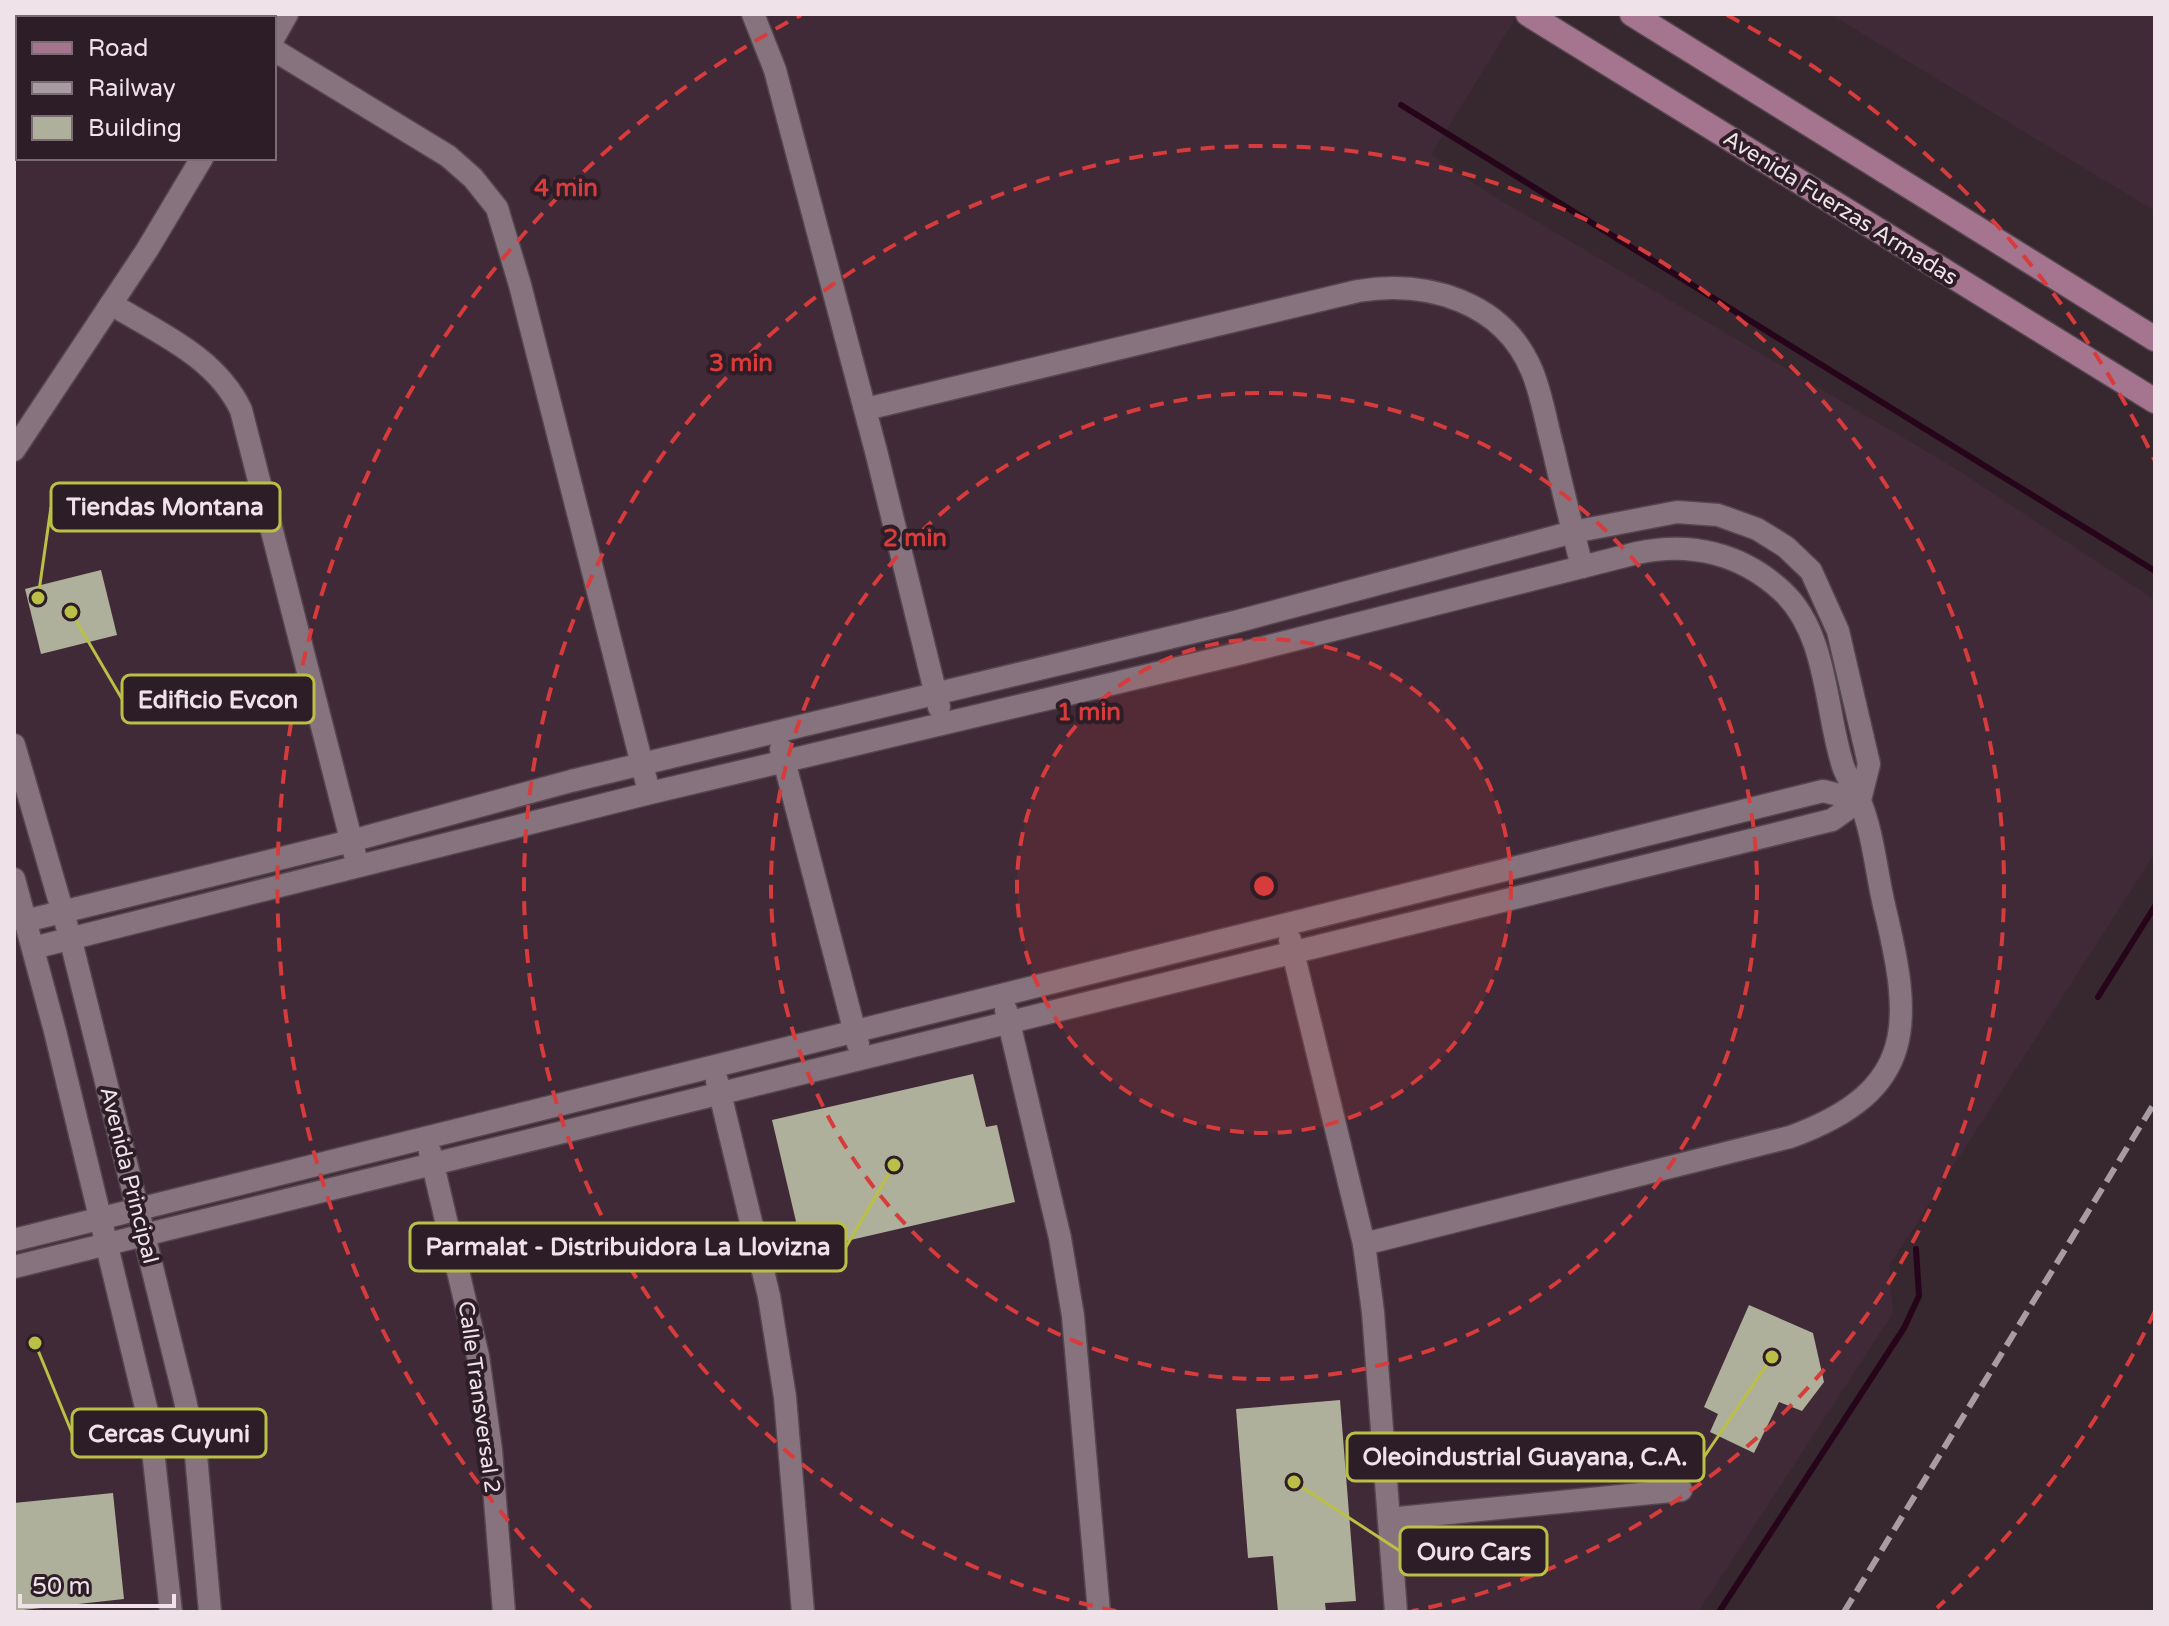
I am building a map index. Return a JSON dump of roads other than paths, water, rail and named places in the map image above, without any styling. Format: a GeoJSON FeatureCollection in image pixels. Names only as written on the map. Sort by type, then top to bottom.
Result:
{"type":"FeatureCollection","features":[{"type":"Feature","properties":{"kind":"street"},"geometry":{"type":"LineString","coordinates":[[276,33],[287,14]]}},
{"type":"Feature","properties":{"kind":"street"},"geometry":{"type":"LineString","coordinates":[[753,14],[775,70],[866,409],[944,723]]}},
{"type":"Feature","properties":{"kind":"street","name":"Avenida Fuerzas Armadas"},"geometry":{"type":"LineString","coordinates":[[1528,14],[2155,401]]}},
{"type":"Feature","properties":{"kind":"street"},"geometry":{"type":"LineString","coordinates":[[1632,14],[2155,339]]}},
{"type":"Feature","properties":{"kind":"street"},"geometry":{"type":"LineString","coordinates":[[276,51],[448,156],[488,193],[497,208],[520,285],[650,793]]}},
{"type":"Feature","properties":{"kind":"street"},"geometry":{"type":"LineString","coordinates":[[14,450],[111,304],[201,160]]}},
{"type":"Feature","properties":{"kind":"street"},"geometry":{"type":"LineString","coordinates":[[866,409],[1358,291],[1383,287],[1426,289],[1493,318],[1521,349],[1539,394],[1582,567]]}},
{"type":"Feature","properties":{"kind":"street"},"geometry":{"type":"LineString","coordinates":[[111,304],[203,360],[233,393],[241,410],[358,868]]}},
{"type":"Feature","properties":{"kind":"street"},"geometry":{"type":"LineString","coordinates":[[14,1267],[1832,820],[1860,800],[1869,764],[1838,631],[1820,587],[1800,559],[1772,537],[1739,521],[1718,515],[1677,512],[1573,532],[1235,622],[571,781],[351,841],[25,921]]}},
{"type":"Feature","properties":{"kind":"street"},"geometry":{"type":"LineString","coordinates":[[33,948],[650,793],[1242,653],[1659,548],[1722,553],[1783,592],[1812,638],[1843,769],[1860,800],[1900,972],[1903,1011],[1892,1056],[1882,1076],[1863,1099],[1835,1119],[1778,1141],[1364,1244]]}},
{"type":"Feature","properties":{"kind":"street"},"geometry":{"type":"LineString","coordinates":[[1235,622],[1242,653]]}},
{"type":"Feature","properties":{"kind":"street"},"geometry":{"type":"LineString","coordinates":[[1812,638],[1838,631]]}},
{"type":"Feature","properties":{"kind":"street"},"geometry":{"type":"LineString","coordinates":[[776,732],[862,1060]]}},
{"type":"Feature","properties":{"kind":"street","name":"Avenida Principal"},"geometry":{"type":"LineString","coordinates":[[14,745],[70,937],[185,1400],[201,1508],[210,1609]]}},
{"type":"Feature","properties":{"kind":"street"},"geometry":{"type":"LineString","coordinates":[[14,1240],[1823,791],[1860,800]]}},
{"type":"Feature","properties":{"kind":"street","name":"Avenida Principal"},"geometry":{"type":"LineString","coordinates":[[14,879],[150,1424],[171,1611]]}},
{"type":"Feature","properties":{"kind":"street"},"geometry":{"type":"LineString","coordinates":[[1286,926],[1364,1244],[1373,1312],[1396,1612]]}},
{"type":"Feature","properties":{"kind":"street"},"geometry":{"type":"LineString","coordinates":[[1003,996],[1060,1238],[1073,1316],[1099,1612]]}},
{"type":"Feature","properties":{"kind":"street"},"geometry":{"type":"LineString","coordinates":[[713,1066],[767,1283],[780,1365],[803,1612]]}},
{"type":"Feature","properties":{"kind":"street","name":"Calle Transversal 2"},"geometry":{"type":"LineString","coordinates":[[426,1138],[470,1315],[484,1391],[504,1612]]}},
{"type":"Feature","properties":{"kind":"street"},"geometry":{"type":"LineString","coordinates":[[1389,1519],[1681,1490]]}},
{"type":"Feature","properties":{"kind":"street"},"geometry":{"type":"LineString","coordinates":[[162,1512],[201,1508]]}},
{"type":"Feature","properties":{"kind":"street"},"geometry":{"type":"LineString","coordinates":[[171,1611],[210,1609]]}},
{"type":"Feature","properties":{"kind":"waterway"},"geometry":{"type":"LineString","coordinates":[[1401,105],[2155,571]]}},
{"type":"Feature","properties":{"kind":"waterway"},"geometry":{"type":"LineString","coordinates":[[2098,997],[2155,906]]}},
{"type":"Feature","properties":{"kind":"waterway"},"geometry":{"type":"LineString","coordinates":[[1719,1612],[1904,1328],[1919,1296],[1916,1249]]}},
{"type":"Feature","properties":{"kind":"railway"},"geometry":{"type":"LineString","coordinates":[[1844,1612],[2155,1102]]}},
{"type":"Feature","properties":{"kind":"place","name":"Tiendas Montana"},"geometry":{"type":"Point","coordinates":[38,598]}},
{"type":"Feature","properties":{"kind":"place","name":"Edificio Evcon"},"geometry":{"type":"Point","coordinates":[71,612]}},
{"type":"Feature","properties":{"kind":"place","name":"Parmalat - Distribuidora La Llovizna"},"geometry":{"type":"Point","coordinates":[894,1165]}},
{"type":"Feature","properties":{"kind":"place","name":"Cercas Cuyuni"},"geometry":{"type":"Point","coordinates":[35,1343]}},
{"type":"Feature","properties":{"kind":"place","name":"Oleoindustrial Guayana, C.A."},"geometry":{"type":"Point","coordinates":[1772,1357]}},
{"type":"Feature","properties":{"kind":"place","name":"Ouro Cars"},"geometry":{"type":"Point","coordinates":[1294,1482]}}]}
